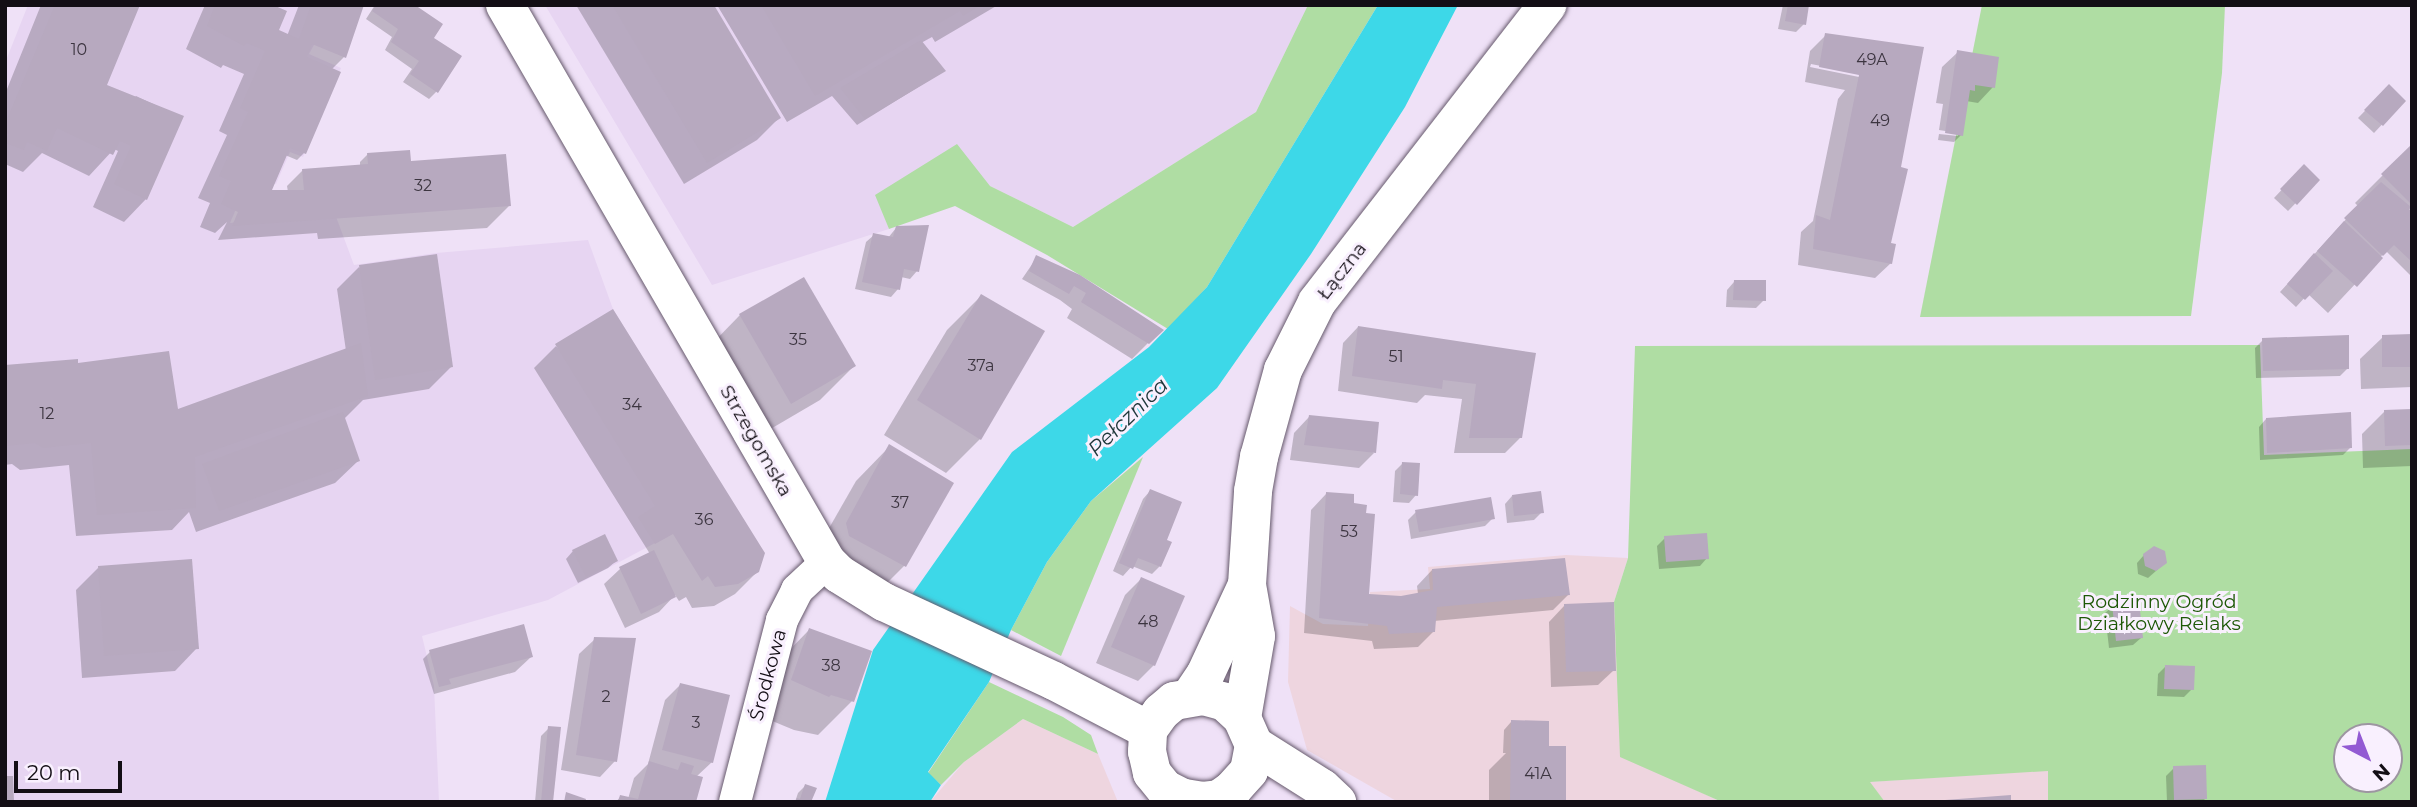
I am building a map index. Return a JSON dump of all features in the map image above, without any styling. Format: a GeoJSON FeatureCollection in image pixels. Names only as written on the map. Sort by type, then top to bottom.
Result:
{"type":"FeatureCollection","features":[{"type":"Feature","properties":{"kind":"main road","name":"Strzegomska"},"geometry":{"type":"LineString","coordinates":[[505,5],[827,562],[839,574],[884,602],[1054,681],[1148,730]]}},
{"type":"Feature","properties":{"kind":"main road","name":"Łączna"},"geometry":{"type":"LineString","coordinates":[[1248,731],[1256,636],[1247,585],[1248,535],[1259,457],[1283,370],[1317,302],[1547,5]]}},
{"type":"Feature","properties":{"kind":"main road","name":"Łączna"},"geometry":{"type":"LineString","coordinates":[[1190,697],[1214,658],[1225,628],[1247,585]]}},
{"type":"Feature","properties":{"kind":"main road"},"geometry":{"type":"LineString","coordinates":[[1248,731],[1249,795],[1183,800],[1165,789],[1152,773],[1147,752],[1148,730],[1161,712],[1174,701],[1203,696],[1225,702],[1248,731],[1337,802]]}},
{"type":"Feature","properties":{"kind":"street","name":"Środkowa"},"geometry":{"type":"LineString","coordinates":[[735,802],[782,620],[797,590],[827,562]]}},
{"type":"Feature","properties":{"kind":"shaded area"},"geometry":{"type":"Polygon","coordinates":[[[28,5],[362,5],[315,43],[309,54],[341,68],[303,157],[290,152],[276,184],[251,174],[230,223],[335,214],[354,265],[436,253],[588,240],[613,309],[709,465],[672,534],[548,600],[422,636],[434,686],[439,802],[5,802],[5,63],[28,5]]]}},
{"type":"Feature","properties":{"kind":"shaded area"},"geometry":{"type":"Polygon","coordinates":[[[545,5],[1308,5],[1256,112],[1073,227],[990,186],[876,195],[889,229],[712,285],[545,5]]]}},
{"type":"Feature","properties":{"kind":"shaded area"},"geometry":{"type":"Polygon","coordinates":[[[1566,555],[1628,558],[1614,602],[1621,756],[1722,802],[1398,802],[1307,750],[1288,682],[1290,606],[1323,624],[1368,626],[1370,592],[1430,589],[1428,567],[1566,555]]]}},
{"type":"Feature","properties":{"kind":"shaded area"},"geometry":{"type":"Polygon","coordinates":[[[1023,719],[1098,754],[1118,802],[930,802],[964,762],[1023,719]]]}},
{"type":"Feature","properties":{"kind":"shaded area"},"geometry":{"type":"Polygon","coordinates":[[[2048,770],[2048,802],[1885,802],[1869,782],[2048,770]]]}},
{"type":"Feature","properties":{"kind":"green space"},"geometry":{"type":"Polygon","coordinates":[[[1308,5],[1378,5],[1207,287],[1168,329],[1047,255],[955,206],[889,229],[875,195],[957,144],[990,186],[1073,227],[1256,112],[1308,5]]]}},
{"type":"Feature","properties":{"kind":"green space"},"geometry":{"type":"Polygon","coordinates":[[[1982,5],[2225,5],[2222,73],[2191,316],[1920,317],[1982,5]]]}},
{"type":"Feature","properties":{"kind":"green space","name":"Rodzinny Ogród Działkowy Relaks"},"geometry":{"type":"Polygon","coordinates":[[[2260,345],[2264,455],[2412,449],[2412,802],[2048,802],[2048,771],[1870,782],[1885,802],[1722,802],[1620,757],[1614,602],[1628,558],[1635,346],[2260,345]]]}},
{"type":"Feature","properties":{"kind":"green space"},"geometry":{"type":"Polygon","coordinates":[[[1143,457],[1061,656],[1011,630],[1047,562],[1091,501],[1143,457]]]}},
{"type":"Feature","properties":{"kind":"green space"},"geometry":{"type":"Polygon","coordinates":[[[989,682],[1063,717],[1091,735],[1098,754],[1023,719],[964,762],[941,785],[928,773],[989,682]]]}},
{"type":"Feature","properties":{"kind":"water","name":"Pełcznica"},"geometry":{"type":"Polygon","coordinates":[[[1378,5],[1458,5],[1405,107],[1311,254],[1217,388],[1091,501],[1047,562],[1011,630],[989,682],[928,772],[941,785],[930,802],[825,802],[873,650],[1012,452],[1149,347],[1207,287],[1378,5]]]}},
{"type":"Feature","properties":{"kind":"building"},"geometry":{"type":"Polygon","coordinates":[[[55,5],[140,5],[107,85],[184,116],[147,200],[114,184],[131,146],[120,141],[113,155],[57,128],[47,151],[27,142],[24,150],[5,143],[9,134],[5,133],[5,124],[55,5]]]}},
{"type":"Feature","properties":{"kind":"building"},"geometry":{"type":"Polygon","coordinates":[[[215,5],[273,5],[287,11],[279,30],[299,39],[311,5],[364,5],[346,58],[312,44],[307,57],[341,72],[306,154],[290,148],[272,190],[304,190],[302,169],[368,164],[367,153],[410,150],[411,161],[506,154],[511,206],[232,226],[238,212],[221,204],[231,181],[219,176],[248,112],[240,108],[265,51],[247,43],[244,46],[207,26],[215,5]]]}},
{"type":"Feature","properties":{"kind":"building"},"geometry":{"type":"Polygon","coordinates":[[[376,5],[415,5],[443,24],[434,38],[462,56],[438,93],[410,74],[419,61],[391,42],[398,29],[372,11],[376,5]]]}},
{"type":"Feature","properties":{"kind":"building"},"geometry":{"type":"Polygon","coordinates":[[[612,5],[714,5],[781,118],[707,163],[612,5]]]}},
{"type":"Feature","properties":{"kind":"building"},"geometry":{"type":"Polygon","coordinates":[[[761,5],[981,5],[963,16],[960,11],[815,96],[761,5]]]}},
{"type":"Feature","properties":{"kind":"building"},"geometry":{"type":"Polygon","coordinates":[[[1788,5],[1809,5],[1806,25],[1785,21],[1788,5]]]}},
{"type":"Feature","properties":{"kind":"building"},"geometry":{"type":"Polygon","coordinates":[[[1825,33],[1924,47],[1901,167],[1908,169],[1891,243],[1896,244],[1892,264],[1813,249],[1816,215],[1830,220],[1859,75],[1819,67],[1825,33]]]}},
{"type":"Feature","properties":{"kind":"building"},"geometry":{"type":"Polygon","coordinates":[[[921,40],[946,71],[865,119],[840,88],[921,40]]]}},
{"type":"Feature","properties":{"kind":"building"},"geometry":{"type":"Polygon","coordinates":[[[1957,50],[1999,57],[1995,88],[1975,85],[1975,91],[1970,90],[1963,136],[1945,133],[1957,50]]]}},
{"type":"Feature","properties":{"kind":"building"},"geometry":{"type":"Polygon","coordinates":[[[2389,84],[2406,101],[2383,126],[2364,110],[2389,84]]]}},
{"type":"Feature","properties":{"kind":"building"},"geometry":{"type":"Polygon","coordinates":[[[2412,144],[2412,205],[2381,174],[2412,144]]]}},
{"type":"Feature","properties":{"kind":"building"},"geometry":{"type":"Polygon","coordinates":[[[2304,164],[2320,180],[2297,205],[2280,189],[2304,164]]]}},
{"type":"Feature","properties":{"kind":"building"},"geometry":{"type":"Polygon","coordinates":[[[2381,182],[2411,207],[2412,262],[2394,245],[2383,256],[2344,218],[2381,182]]]}},
{"type":"Feature","properties":{"kind":"building"},"geometry":{"type":"Polygon","coordinates":[[[2344,221],[2383,258],[2357,287],[2317,251],[2344,221]]]}},
{"type":"Feature","properties":{"kind":"building"},"geometry":{"type":"Polygon","coordinates":[[[929,225],[919,272],[904,269],[900,290],[862,282],[873,233],[893,237],[896,226],[929,225]]]}},
{"type":"Feature","properties":{"kind":"building"},"geometry":{"type":"Polygon","coordinates":[[[2314,253],[2333,271],[2305,300],[2287,284],[2314,253]]]}},
{"type":"Feature","properties":{"kind":"building"},"geometry":{"type":"Polygon","coordinates":[[[437,254],[453,367],[375,380],[359,265],[437,254]]]}},
{"type":"Feature","properties":{"kind":"building"},"geometry":{"type":"Polygon","coordinates":[[[1036,255],[1080,275],[1164,330],[1149,344],[1081,302],[1086,293],[1074,286],[1069,294],[1029,271],[1036,255]]]}},
{"type":"Feature","properties":{"kind":"building"},"geometry":{"type":"Polygon","coordinates":[[[804,277],[856,366],[791,404],[739,314],[804,277]]]}},
{"type":"Feature","properties":{"kind":"building"},"geometry":{"type":"Polygon","coordinates":[[[1734,280],[1766,280],[1766,301],[1733,300],[1734,280]]]}},
{"type":"Feature","properties":{"kind":"building"},"geometry":{"type":"Polygon","coordinates":[[[981,294],[1045,331],[981,440],[917,400],[981,294]]]}},
{"type":"Feature","properties":{"kind":"building"},"geometry":{"type":"Polygon","coordinates":[[[613,309],[765,553],[759,572],[738,584],[715,587],[708,576],[702,581],[673,534],[655,544],[638,517],[655,506],[555,344],[613,309]]]}},
{"type":"Feature","properties":{"kind":"building"},"geometry":{"type":"Polygon","coordinates":[[[1358,326],[1536,353],[1522,438],[1469,438],[1476,384],[1443,380],[1442,389],[1352,376],[1358,326]]]}},
{"type":"Feature","properties":{"kind":"building"},"geometry":{"type":"Polygon","coordinates":[[[2412,334],[2412,367],[2382,367],[2382,335],[2412,334]]]}},
{"type":"Feature","properties":{"kind":"building"},"geometry":{"type":"Polygon","coordinates":[[[2349,335],[2349,369],[2263,371],[2262,338],[2349,335]]]}},
{"type":"Feature","properties":{"kind":"building"},"geometry":{"type":"Polygon","coordinates":[[[361,343],[368,396],[195,457],[196,508],[97,515],[91,443],[43,448],[35,443],[5,446],[5,365],[78,359],[78,363],[169,351],[178,409],[361,343]]]}},
{"type":"Feature","properties":{"kind":"building"},"geometry":{"type":"Polygon","coordinates":[[[2412,409],[2412,445],[2385,446],[2384,410],[2412,409]]]}},
{"type":"Feature","properties":{"kind":"building"},"geometry":{"type":"Polygon","coordinates":[[[343,412],[360,461],[219,511],[202,464],[343,412]]]}},
{"type":"Feature","properties":{"kind":"building"},"geometry":{"type":"Polygon","coordinates":[[[2351,412],[2352,448],[2267,453],[2266,418],[2351,412]]]}},
{"type":"Feature","properties":{"kind":"building"},"geometry":{"type":"Polygon","coordinates":[[[1309,415],[1379,422],[1376,453],[1304,445],[1309,415]]]}},
{"type":"Feature","properties":{"kind":"building"},"geometry":{"type":"Polygon","coordinates":[[[889,444],[954,483],[906,567],[849,536],[846,523],[889,444]]]}},
{"type":"Feature","properties":{"kind":"building"},"geometry":{"type":"Polygon","coordinates":[[[1402,462],[1420,463],[1418,496],[1400,494],[1402,462]]]}},
{"type":"Feature","properties":{"kind":"building"},"geometry":{"type":"Polygon","coordinates":[[[1150,489],[1182,502],[1167,540],[1172,542],[1161,567],[1138,558],[1133,569],[1119,563],[1150,489]]]}},
{"type":"Feature","properties":{"kind":"building"},"geometry":{"type":"Polygon","coordinates":[[[1541,491],[1544,513],[1514,516],[1512,495],[1541,491]]]}},
{"type":"Feature","properties":{"kind":"building"},"geometry":{"type":"Polygon","coordinates":[[[1326,492],[1354,494],[1354,503],[1367,505],[1366,513],[1375,514],[1369,594],[1401,596],[1433,590],[1432,569],[1565,558],[1570,595],[1437,607],[1435,632],[1389,634],[1387,626],[1319,618],[1326,492]]]}},
{"type":"Feature","properties":{"kind":"building"},"geometry":{"type":"Polygon","coordinates":[[[1491,497],[1495,519],[1419,532],[1415,510],[1491,497]]]}},
{"type":"Feature","properties":{"kind":"building"},"geometry":{"type":"Polygon","coordinates":[[[1707,533],[1709,559],[1666,562],[1664,536],[1707,533]]]}},
{"type":"Feature","properties":{"kind":"building"},"geometry":{"type":"Polygon","coordinates":[[[605,534],[618,561],[586,577],[572,550],[605,534]]]}},
{"type":"Feature","properties":{"kind":"building"},"geometry":{"type":"Polygon","coordinates":[[[2154,546],[2165,551],[2167,563],[2156,571],[2145,566],[2143,554],[2154,546]]]}},
{"type":"Feature","properties":{"kind":"building"},"geometry":{"type":"Polygon","coordinates":[[[654,550],[676,597],[641,614],[619,567],[654,550]]]}},
{"type":"Feature","properties":{"kind":"building"},"geometry":{"type":"Polygon","coordinates":[[[192,559],[199,649],[104,656],[98,566],[192,559]]]}},
{"type":"Feature","properties":{"kind":"building"},"geometry":{"type":"Polygon","coordinates":[[[1141,577],[1185,596],[1155,666],[1111,647],[1141,577]]]}},
{"type":"Feature","properties":{"kind":"building"},"geometry":{"type":"Polygon","coordinates":[[[2139,601],[2143,638],[2116,641],[2112,604],[2139,601]]]}},
{"type":"Feature","properties":{"kind":"building"},"geometry":{"type":"Polygon","coordinates":[[[1614,602],[1616,671],[1566,672],[1564,604],[1614,602]]]}},
{"type":"Feature","properties":{"kind":"building"},"geometry":{"type":"Polygon","coordinates":[[[524,624],[533,657],[449,679],[451,684],[439,687],[429,650],[524,624]]]}},
{"type":"Feature","properties":{"kind":"building"},"geometry":{"type":"Polygon","coordinates":[[[809,628],[872,651],[854,702],[831,695],[829,697],[791,680],[809,628]]]}},
{"type":"Feature","properties":{"kind":"building"},"geometry":{"type":"Polygon","coordinates":[[[594,637],[636,638],[617,762],[576,755],[594,637]]]}},
{"type":"Feature","properties":{"kind":"building"},"geometry":{"type":"Polygon","coordinates":[[[2165,665],[2195,666],[2194,690],[2164,689],[2165,665]]]}},
{"type":"Feature","properties":{"kind":"building"},"geometry":{"type":"Polygon","coordinates":[[[680,683],[730,695],[713,763],[662,750],[680,683]]]}},
{"type":"Feature","properties":{"kind":"building"},"geometry":{"type":"Polygon","coordinates":[[[1511,720],[1549,721],[1549,746],[1566,746],[1566,802],[1510,802],[1511,720]]]}},
{"type":"Feature","properties":{"kind":"building"},"geometry":{"type":"Polygon","coordinates":[[[548,726],[561,727],[553,802],[541,802],[548,726]]]}},
{"type":"Feature","properties":{"kind":"building"},"geometry":{"type":"Polygon","coordinates":[[[649,761],[678,770],[681,762],[694,766],[691,774],[703,777],[696,802],[618,802],[620,795],[638,799],[649,761]]]}},
{"type":"Feature","properties":{"kind":"building"},"geometry":{"type":"Polygon","coordinates":[[[2206,765],[2207,799],[2174,800],[2173,766],[2206,765]]]}},
{"type":"Feature","properties":{"kind":"building"},"geometry":{"type":"Polygon","coordinates":[[[5,776],[13,776],[14,802],[5,802],[5,776]]]}},
{"type":"Feature","properties":{"kind":"building"},"geometry":{"type":"Polygon","coordinates":[[[805,784],[817,788],[811,802],[795,802],[797,798],[800,799],[805,784]]]}},
{"type":"Feature","properties":{"kind":"building"},"geometry":{"type":"Polygon","coordinates":[[[566,792],[586,799],[585,802],[564,802],[566,792]]]}},
{"type":"Feature","properties":{"kind":"building"},"geometry":{"type":"Polygon","coordinates":[[[2011,795],[2011,802],[1945,802],[1945,800],[2011,795]]]}}]}
